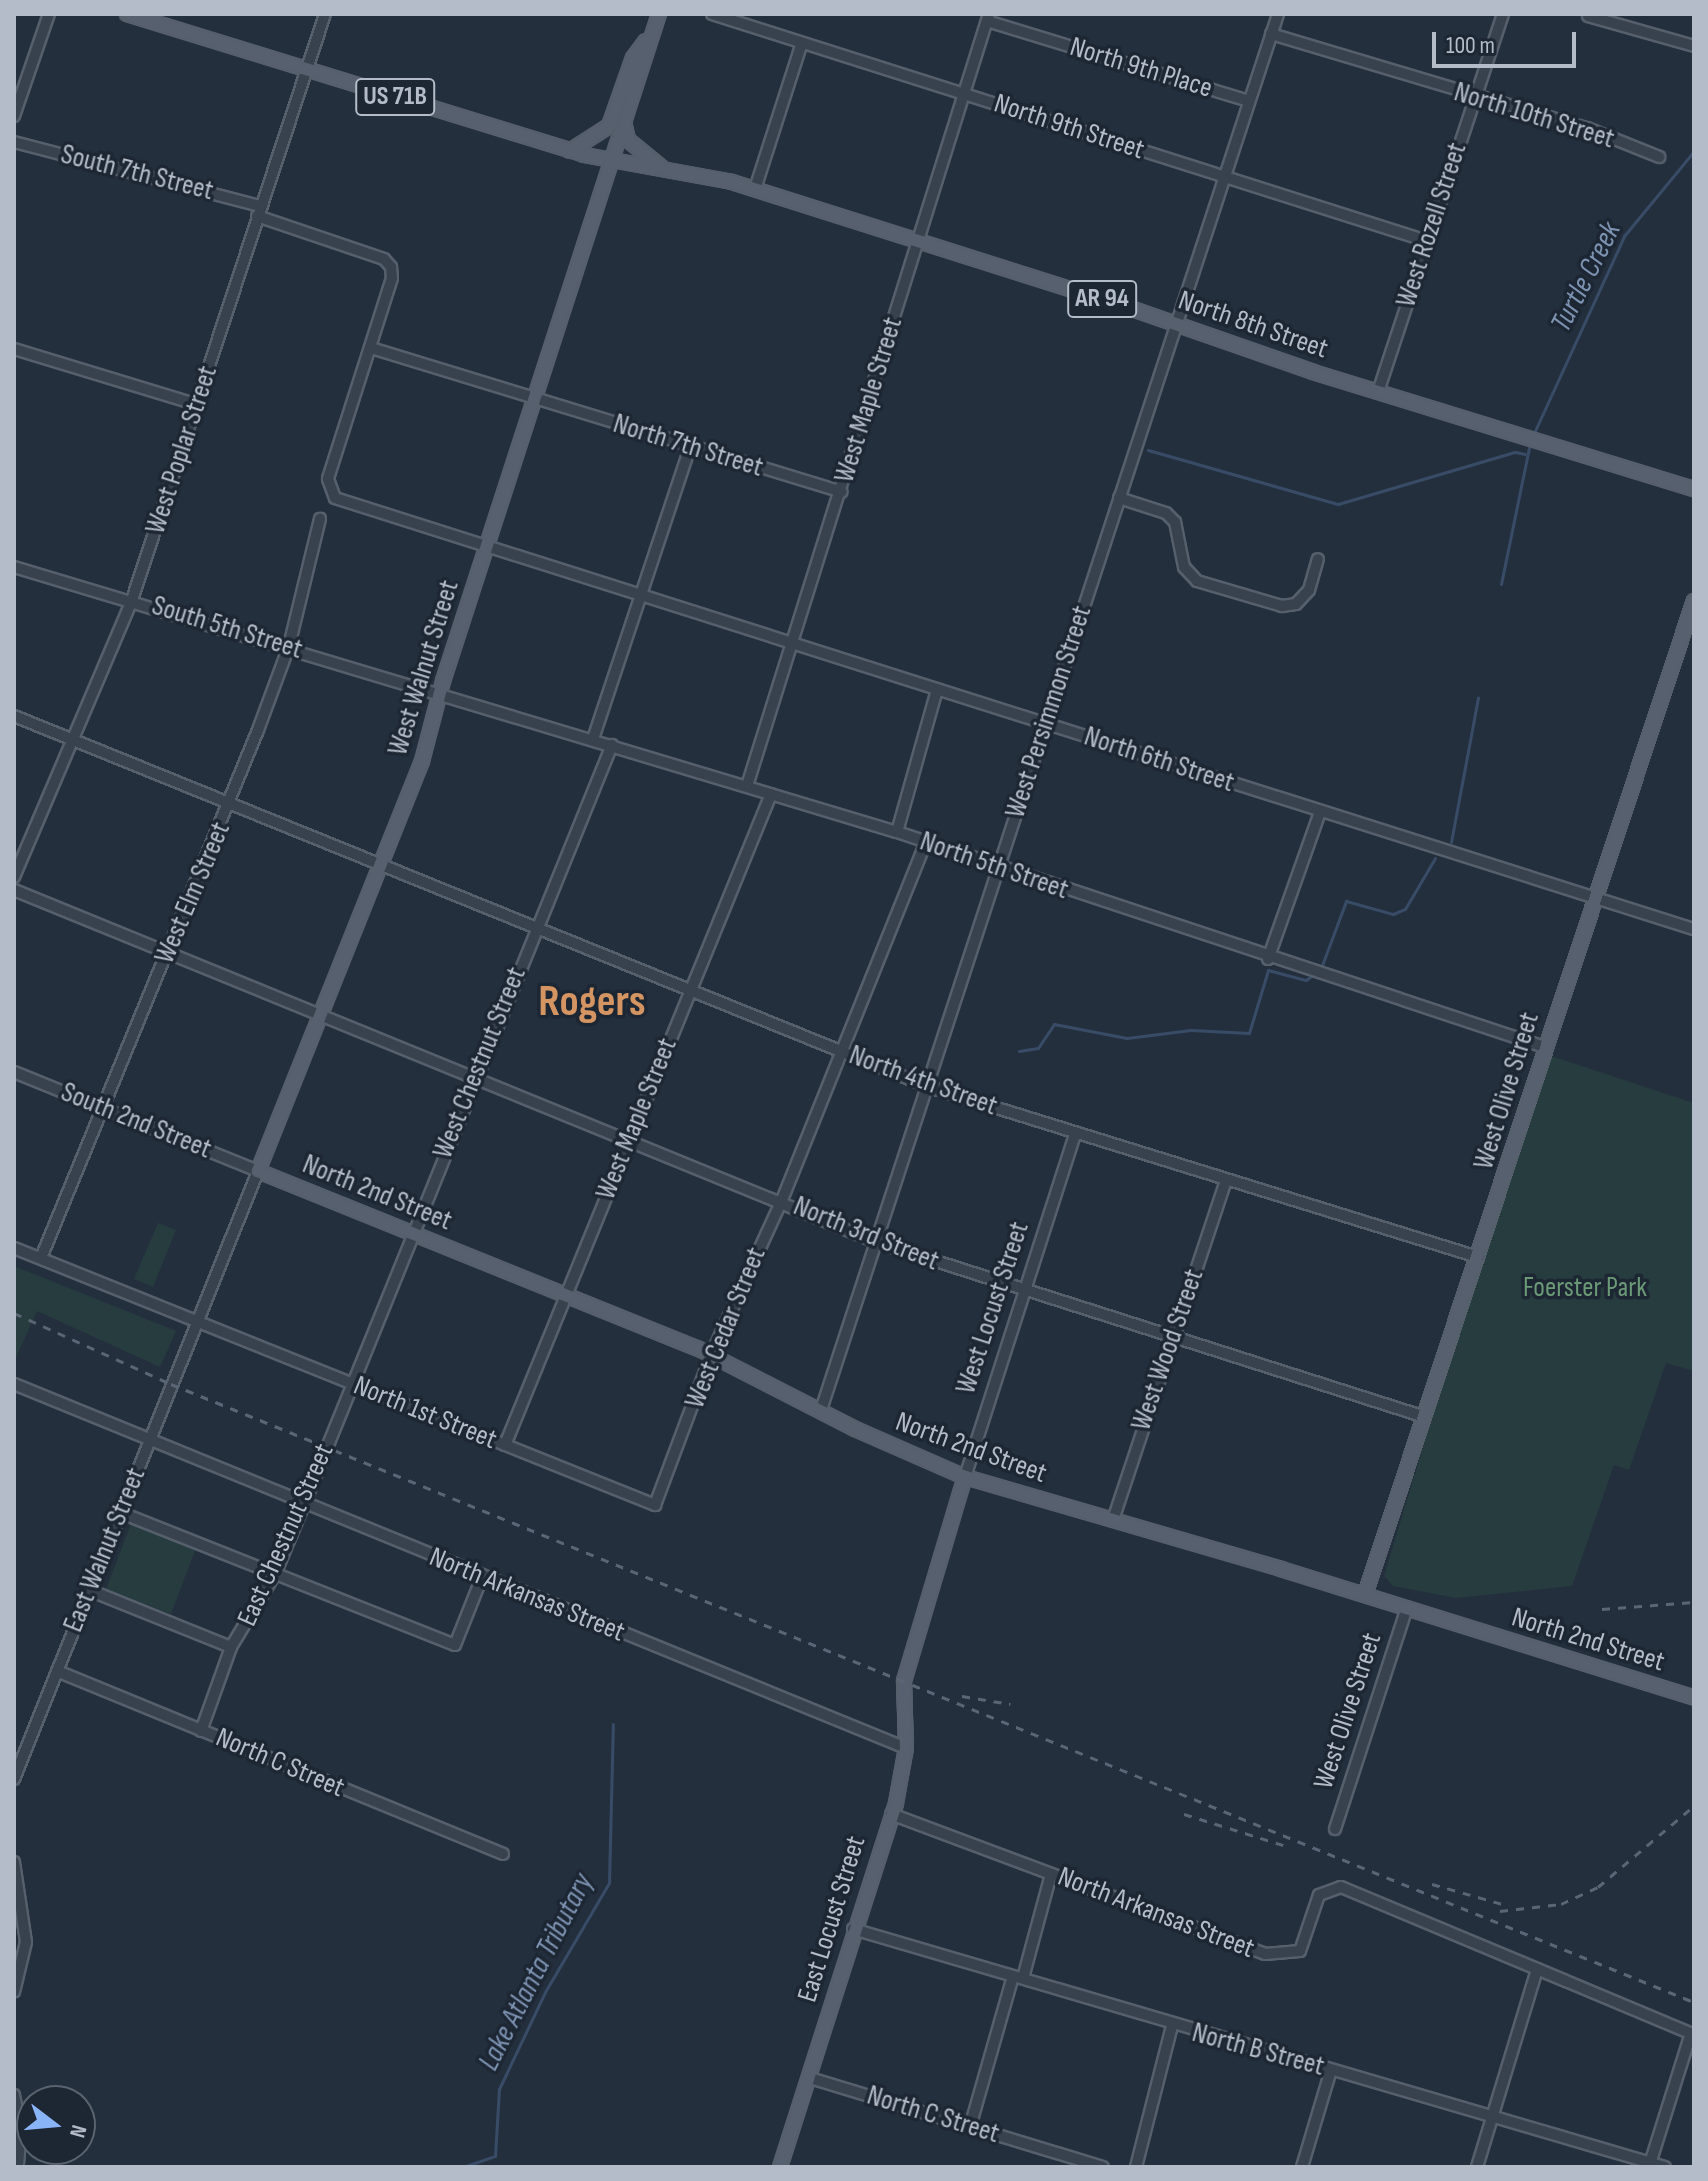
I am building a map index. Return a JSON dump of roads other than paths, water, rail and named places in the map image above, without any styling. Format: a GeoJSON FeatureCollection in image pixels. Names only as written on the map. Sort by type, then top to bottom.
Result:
{"type":"FeatureCollection","features":[{"type":"Feature","properties":{"kind":"main road","name":"US 71B"},"geometry":{"type":"LineString","coordinates":[[127,14],[610,161]]}},
{"type":"Feature","properties":{"kind":"main road","name":"West Walnut Street"},"geometry":{"type":"LineString","coordinates":[[258,1171],[422,761],[486,548],[659,14]]}},
{"type":"Feature","properties":{"kind":"main road"},"geometry":{"type":"LineString","coordinates":[[570,151],[609,126],[633,58],[654,30]]}},
{"type":"Feature","properties":{"kind":"main road","name":"AR 94"},"geometry":{"type":"LineString","coordinates":[[624,121],[628,140],[664,169]]}},
{"type":"Feature","properties":{"kind":"main road","name":"North 8th Street"},"geometry":{"type":"LineString","coordinates":[[610,161],[755,189],[1378,392],[1694,489]]}},
{"type":"Feature","properties":{"kind":"main road","name":"West Olive Street"},"geometry":{"type":"LineString","coordinates":[[1365,1595],[1694,601]]}},
{"type":"Feature","properties":{"kind":"main road","name":"North 2nd Street"},"geometry":{"type":"LineString","coordinates":[[258,1171],[711,1355],[965,1477],[1365,1595],[1694,1698]]}},
{"type":"Feature","properties":{"kind":"main road","name":"West Locust Street"},"geometry":{"type":"LineString","coordinates":[[904,1681],[965,1477]]}},
{"type":"Feature","properties":{"kind":"main road","name":"East Locust Street"},"geometry":{"type":"LineString","coordinates":[[780,2167],[891,1814],[906,1748],[904,1681]]}},
{"type":"Feature","properties":{"kind":"street"},"geometry":{"type":"LineString","coordinates":[[14,116],[49,14]]}},
{"type":"Feature","properties":{"kind":"street","name":"West Poplar Street"},"geometry":{"type":"LineString","coordinates":[[14,877],[70,739],[132,600],[325,14]]}},
{"type":"Feature","properties":{"kind":"street","name":"North 9th Street"},"geometry":{"type":"LineString","coordinates":[[712,14],[1427,241]]}},
{"type":"Feature","properties":{"kind":"street","name":"West Persimmon Street"},"geometry":{"type":"LineString","coordinates":[[821,1410],[929,1087],[1043,723],[1278,14]]}},
{"type":"Feature","properties":{"kind":"street","name":"West Rozell Street"},"geometry":{"type":"LineString","coordinates":[[1378,392],[1503,14]]}},
{"type":"Feature","properties":{"kind":"street"},"geometry":{"type":"LineString","coordinates":[[1588,16],[1694,46]]}},
{"type":"Feature","properties":{"kind":"street","name":"West Maple Street"},"geometry":{"type":"LineString","coordinates":[[747,786],[988,18]]}},
{"type":"Feature","properties":{"kind":"street","name":"North 9th Place"},"geometry":{"type":"LineString","coordinates":[[988,18],[1248,101]]}},
{"type":"Feature","properties":{"kind":"street","name":"North 10th Street"},"geometry":{"type":"LineString","coordinates":[[1271,34],[1474,98],[1587,128],[1659,157]]}},
{"type":"Feature","properties":{"kind":"street"},"geometry":{"type":"LineString","coordinates":[[755,189],[802,43]]}},
{"type":"Feature","properties":{"kind":"street","name":"South 7th Street"},"geometry":{"type":"LineString","coordinates":[[14,142],[259,211],[384,259],[391,267],[371,348]]}},
{"type":"Feature","properties":{"kind":"street"},"geometry":{"type":"LineString","coordinates":[[371,348],[536,400]]}},
{"type":"Feature","properties":{"kind":"street","name":"North 6th Street"},"geometry":{"type":"LineString","coordinates":[[371,348],[328,479],[329,492],[335,498],[1694,929]]}},
{"type":"Feature","properties":{"kind":"street"},"geometry":{"type":"LineString","coordinates":[[14,349],[198,405]]}},
{"type":"Feature","properties":{"kind":"street","name":"North 7th Street"},"geometry":{"type":"LineString","coordinates":[[536,400],[841,492]]}},
{"type":"Feature","properties":{"kind":"street"},"geometry":{"type":"LineString","coordinates":[[593,739],[690,447]]}},
{"type":"Feature","properties":{"kind":"street"},"geometry":{"type":"LineString","coordinates":[[1119,498],[1166,513],[1175,522],[1184,567],[1197,581],[1282,606],[1296,604],[1309,590],[1318,559]]}},
{"type":"Feature","properties":{"kind":"street","name":"West Elm Street"},"geometry":{"type":"LineString","coordinates":[[41,1258],[230,804],[289,646],[320,519]]}},
{"type":"Feature","properties":{"kind":"street","name":"South 5th Street"},"geometry":{"type":"LineString","coordinates":[[14,567],[289,646],[440,694]]}},
{"type":"Feature","properties":{"kind":"street"},"geometry":{"type":"LineString","coordinates":[[897,832],[937,690]]}},
{"type":"Feature","properties":{"kind":"street","name":"North 5th Street"},"geometry":{"type":"LineString","coordinates":[[440,694],[897,832],[1268,959],[1545,1047]]}},
{"type":"Feature","properties":{"kind":"street","name":"North 4th Street"},"geometry":{"type":"LineString","coordinates":[[14,716],[929,1087],[1478,1257]]}},
{"type":"Feature","properties":{"kind":"street","name":"West Chestnut Street"},"geometry":{"type":"LineString","coordinates":[[351,1383],[534,928],[612,745]]}},
{"type":"Feature","properties":{"kind":"street","name":"West Maple Street"},"geometry":{"type":"LineString","coordinates":[[505,1445],[771,794]]}},
{"type":"Feature","properties":{"kind":"street"},"geometry":{"type":"LineString","coordinates":[[1268,959],[1320,812]]}},
{"type":"Feature","properties":{"kind":"street","name":"West Cedar Street"},"geometry":{"type":"LineString","coordinates":[[655,1505],[711,1355],[782,1200],[926,842]]}},
{"type":"Feature","properties":{"kind":"street","name":"North 3rd Street"},"geometry":{"type":"LineString","coordinates":[[14,890],[321,1013],[473,1079],[782,1200],[876,1242],[1425,1417]]}},
{"type":"Feature","properties":{"kind":"street","name":"South 2nd Street"},"geometry":{"type":"LineString","coordinates":[[14,1072],[258,1171]]}},
{"type":"Feature","properties":{"kind":"street","name":"West Locust Street"},"geometry":{"type":"LineString","coordinates":[[965,1477],[1075,1134]]}},
{"type":"Feature","properties":{"kind":"street","name":"West Walnut Street"},"geometry":{"type":"LineString","coordinates":[[195,1322],[258,1171]]}},
{"type":"Feature","properties":{"kind":"street","name":"West Wood Street"},"geometry":{"type":"LineString","coordinates":[[1113,1520],[1226,1181]]}},
{"type":"Feature","properties":{"kind":"street","name":"North 1st Street"},"geometry":{"type":"LineString","coordinates":[[14,1248],[655,1505]]}},
{"type":"Feature","properties":{"kind":"street","name":"East Walnut Street"},"geometry":{"type":"LineString","coordinates":[[14,1779],[195,1322]]}},
{"type":"Feature","properties":{"kind":"street","name":"East Chestnut Street"},"geometry":{"type":"LineString","coordinates":[[201,1731],[231,1647],[275,1574],[351,1383]]}},
{"type":"Feature","properties":{"kind":"street","name":"North Arkansas Street"},"geometry":{"type":"LineString","coordinates":[[14,1384],[906,1748]]}},
{"type":"Feature","properties":{"kind":"street"},"geometry":{"type":"LineString","coordinates":[[119,1512],[455,1645],[482,1577]]}},
{"type":"Feature","properties":{"kind":"street"},"geometry":{"type":"LineString","coordinates":[[89,1590],[231,1647]]}},
{"type":"Feature","properties":{"kind":"street","name":"West Olive Street"},"geometry":{"type":"LineString","coordinates":[[1335,1829],[1407,1608]]}},
{"type":"Feature","properties":{"kind":"street","name":"North C Street"},"geometry":{"type":"LineString","coordinates":[[57,1671],[503,1854]]}},
{"type":"Feature","properties":{"kind":"street","name":"North Arkansas Street"},"geometry":{"type":"LineString","coordinates":[[891,1814],[1265,1954],[1286,1956],[1300,1951],[1319,1895],[1341,1887],[1692,2034]]}},
{"type":"Feature","properties":{"kind":"street"},"geometry":{"type":"LineString","coordinates":[[14,1862],[26,1942],[14,1992]]}},
{"type":"Feature","properties":{"kind":"street"},"geometry":{"type":"LineString","coordinates":[[970,2127],[1051,1874]]}},
{"type":"Feature","properties":{"kind":"street","name":"North B Street"},"geometry":{"type":"LineString","coordinates":[[853,1929],[1172,2026],[1665,2167]]}},
{"type":"Feature","properties":{"kind":"street"},"geometry":{"type":"LineString","coordinates":[[1477,2167],[1537,1969]]}},
{"type":"Feature","properties":{"kind":"street"},"geometry":{"type":"LineString","coordinates":[[1136,2167],[1172,2026]]}},
{"type":"Feature","properties":{"kind":"street"},"geometry":{"type":"LineString","coordinates":[[1650,2165],[1692,2034]]}},
{"type":"Feature","properties":{"kind":"street"},"geometry":{"type":"LineString","coordinates":[[1302,2167],[1331,2070]]}},
{"type":"Feature","properties":{"kind":"street","name":"North C Street"},"geometry":{"type":"LineString","coordinates":[[810,2078],[1103,2167]]}},
{"type":"Feature","properties":{"kind":"street"},"geometry":{"type":"LineString","coordinates":[[14,2095],[21,2130],[18,2167]]}},
{"type":"Feature","properties":{"kind":"waterway","name":"Turtle Creek"},"geometry":{"type":"LineString","coordinates":[[1534,433],[1624,236],[1694,151]]}},
{"type":"Feature","properties":{"kind":"waterway","name":"Turtle Creek"},"geometry":{"type":"LineString","coordinates":[[1501,584],[1530,443]]}},
{"type":"Feature","properties":{"kind":"waterway"},"geometry":{"type":"LineString","coordinates":[[1148,450],[1338,504],[1515,452],[1525,454]]}},
{"type":"Feature","properties":{"kind":"waterway","name":"Turtle Creek"},"geometry":{"type":"LineString","coordinates":[[1451,842],[1478,698]]}},
{"type":"Feature","properties":{"kind":"waterway","name":"Turtle Creek"},"geometry":{"type":"LineString","coordinates":[[1321,968],[1346,901],[1393,914],[1405,909],[1435,858]]}},
{"type":"Feature","properties":{"kind":"waterway","name":"Turtle Creek"},"geometry":{"type":"LineString","coordinates":[[1019,1051],[1038,1048],[1054,1024],[1127,1038],[1191,1030],[1249,1033],[1268,970],[1306,980],[1315,973]]}},
{"type":"Feature","properties":{"kind":"waterway","name":"Lake Atlanta Tributary"},"geometry":{"type":"LineString","coordinates":[[463,2167],[495,2156],[499,2089],[545,1992],[609,1883],[613,1724]]}},
{"type":"Feature","properties":{"kind":"railway"},"geometry":{"type":"LineString","coordinates":[[14,1313],[171,1384],[1694,2002]]}},
{"type":"Feature","properties":{"kind":"railway"},"geometry":{"type":"LineString","coordinates":[[1602,1609],[1694,1602]]}},
{"type":"Feature","properties":{"kind":"railway"},"geometry":{"type":"LineString","coordinates":[[962,1696],[1010,1704]]}},
{"type":"Feature","properties":{"kind":"railway"},"geometry":{"type":"LineString","coordinates":[[1500,1911],[1561,1904],[1598,1887],[1694,1806]]}},
{"type":"Feature","properties":{"kind":"railway"},"geometry":{"type":"LineString","coordinates":[[1184,1814],[1289,1847]]}},
{"type":"Feature","properties":{"kind":"railway"},"geometry":{"type":"LineString","coordinates":[[1432,1884],[1509,1906]]}},
{"type":"Feature","properties":{"kind":"district","name":"Rogers"},"geometry":{"type":"Point","coordinates":[592,1002]}},
{"type":"Feature","properties":{"kind":"park label","name":"Foerster Park"},"geometry":{"type":"Point","coordinates":[1585,1288]}}]}
